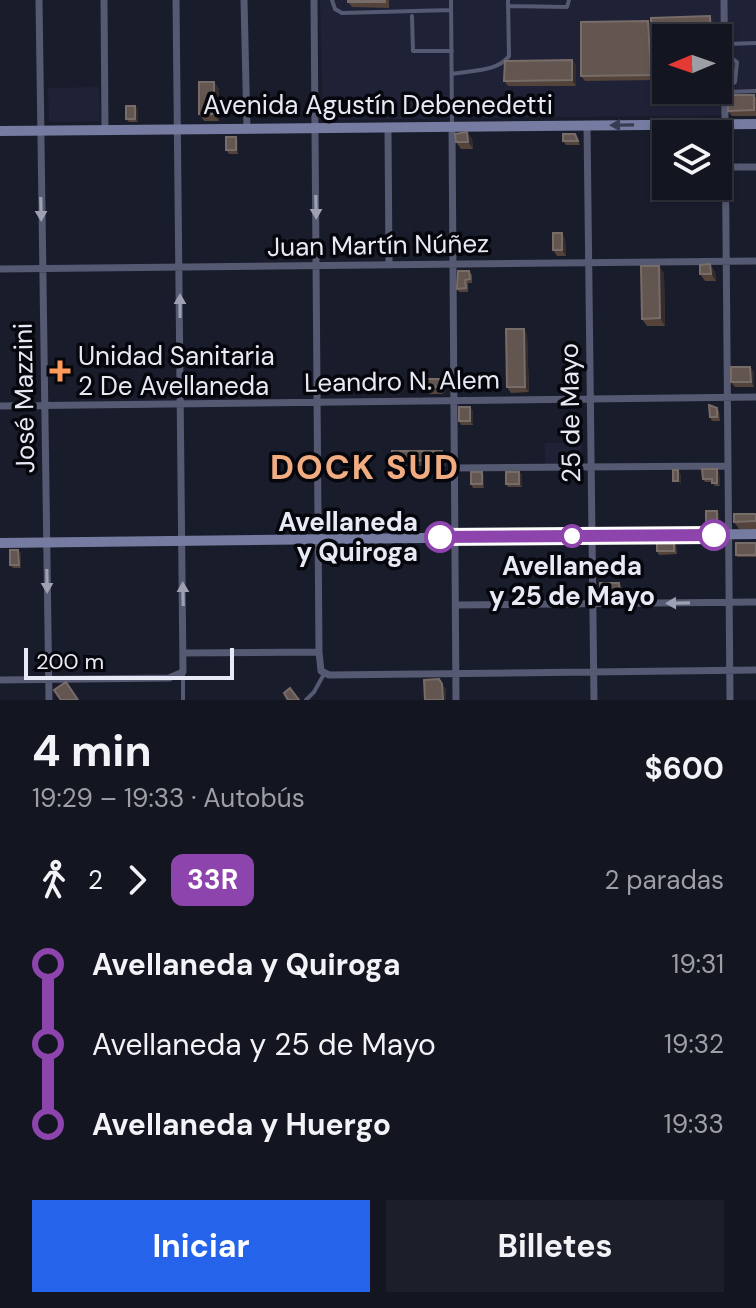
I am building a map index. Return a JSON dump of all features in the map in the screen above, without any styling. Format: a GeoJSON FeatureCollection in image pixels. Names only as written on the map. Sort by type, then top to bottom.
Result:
{"type":"FeatureCollection","features":[{"type":"Feature","properties":{"kind":"main road","name":"Avenida Agustín Debenedetti"},"geometry":{"type":"LineString","coordinates":[[732,124],[756,124]]}},
{"type":"Feature","properties":{"kind":"main road","name":"Avenida Agustín Debenedetti"},"geometry":{"type":"LineString","coordinates":[[0,131],[652,125]]}},
{"type":"Feature","properties":{"kind":"main road"},"geometry":{"type":"LineString","coordinates":[[0,543],[756,534]]}},
{"type":"Feature","properties":{"kind":"street","name":"José Mazzini"},"geometry":{"type":"LineString","coordinates":[[39,0],[49,700]]}},
{"type":"Feature","properties":{"kind":"street"},"geometry":{"type":"LineString","coordinates":[[104,0],[105,130]]}},
{"type":"Feature","properties":{"kind":"street"},"geometry":{"type":"LineString","coordinates":[[0,680],[169,678],[183,672],[176,0]]}},
{"type":"Feature","properties":{"kind":"street"},"geometry":{"type":"LineString","coordinates":[[244,0],[247,129]]}},
{"type":"Feature","properties":{"kind":"street"},"geometry":{"type":"LineString","coordinates":[[314,0],[320,668],[324,674],[756,670]]}},
{"type":"Feature","properties":{"kind":"street"},"geometry":{"type":"LineString","coordinates":[[724,0],[725,24]]}},
{"type":"Feature","properties":{"kind":"street","name":"25 de Mayo"},"geometry":{"type":"LineString","coordinates":[[587,125],[594,700]]}},
{"type":"Feature","properties":{"kind":"street"},"geometry":{"type":"LineString","coordinates":[[452,127],[456,700]]}},
{"type":"Feature","properties":{"kind":"street"},"geometry":{"type":"LineString","coordinates":[[388,128],[389,265]]}},
{"type":"Feature","properties":{"kind":"street"},"geometry":{"type":"LineString","coordinates":[[732,167],[756,167]]}},
{"type":"Feature","properties":{"kind":"street"},"geometry":{"type":"LineString","coordinates":[[725,200],[730,700]]}},
{"type":"Feature","properties":{"kind":"street","name":"Juan Martín Núñez"},"geometry":{"type":"LineString","coordinates":[[0,269],[756,261]]}},
{"type":"Feature","properties":{"kind":"street","name":"Leandro N. Alem"},"geometry":{"type":"LineString","coordinates":[[0,406],[756,397]]}},
{"type":"Feature","properties":{"kind":"street"},"geometry":{"type":"LineString","coordinates":[[454,468],[728,466]]}},
{"type":"Feature","properties":{"kind":"street"},"geometry":{"type":"LineString","coordinates":[[456,605],[756,602]]}},
{"type":"Feature","properties":{"kind":"street"},"geometry":{"type":"LineString","coordinates":[[183,653],[319,652]]}},
{"type":"Feature","properties":{"kind":"lane"},"geometry":{"type":"LineString","coordinates":[[332,0],[335,9],[342,13],[451,10]]}},
{"type":"Feature","properties":{"kind":"lane"},"geometry":{"type":"LineString","coordinates":[[451,0],[452,127]]}},
{"type":"Feature","properties":{"kind":"lane"},"geometry":{"type":"LineString","coordinates":[[452,74],[499,66],[506,60],[509,56],[508,3],[567,7],[569,0]]}},
{"type":"Feature","properties":{"kind":"lane"},"geometry":{"type":"LineString","coordinates":[[412,16],[413,51],[452,51]]}},
{"type":"Feature","properties":{"kind":"lane"},"geometry":{"type":"LineString","coordinates":[[732,47],[756,43]]}},
{"type":"Feature","properties":{"kind":"lane"},"geometry":{"type":"LineString","coordinates":[[732,90],[756,91]]}},
{"type":"Feature","properties":{"kind":"lane"},"geometry":{"type":"LineString","coordinates":[[183,672],[183,700]]}},
{"type":"Feature","properties":{"kind":"lane"},"geometry":{"type":"LineString","coordinates":[[306,700],[324,674]]}},
{"type":"Feature","properties":{"kind":"shaded area"},"geometry":{"type":"Polygon","coordinates":[[[320,0],[756,0],[756,115],[323,120],[320,0]]]}},
{"type":"Feature","properties":{"kind":"shaded area"},"geometry":{"type":"Polygon","coordinates":[[[99,87],[100,121],[49,122],[48,88],[99,87]]]}},
{"type":"Feature","properties":{"kind":"shaded area"},"geometry":{"type":"Polygon","coordinates":[[[582,442],[583,462],[545,464],[545,443],[582,442]]]}},
{"type":"Feature","properties":{"kind":"building"},"geometry":{"type":"Polygon","coordinates":[[[385,0],[385,2],[348,2],[385,0]]]}},
{"type":"Feature","properties":{"kind":"building"},"geometry":{"type":"Polygon","coordinates":[[[710,16],[710,24],[652,24],[651,40],[651,18],[710,16]]]}},
{"type":"Feature","properties":{"kind":"building"},"geometry":{"type":"Polygon","coordinates":[[[648,21],[651,75],[581,76],[581,22],[648,21]]]}},
{"type":"Feature","properties":{"kind":"building"},"geometry":{"type":"Polygon","coordinates":[[[572,60],[572,80],[504,81],[505,61],[572,60]]]}},
{"type":"Feature","properties":{"kind":"building"},"geometry":{"type":"Polygon","coordinates":[[[199,82],[214,82],[214,114],[199,114],[199,82]]]}},
{"type":"Feature","properties":{"kind":"building"},"geometry":{"type":"Polygon","coordinates":[[[732,95],[754,95],[754,110],[728,111],[732,95]]]}},
{"type":"Feature","properties":{"kind":"building"},"geometry":{"type":"Polygon","coordinates":[[[126,106],[135,106],[135,119],[126,119],[126,106]]]}},
{"type":"Feature","properties":{"kind":"building"},"geometry":{"type":"Polygon","coordinates":[[[467,132],[468,142],[456,142],[455,134],[467,132]]]}},
{"type":"Feature","properties":{"kind":"building"},"geometry":{"type":"Polygon","coordinates":[[[563,134],[575,134],[578,141],[563,141],[563,134]]]}},
{"type":"Feature","properties":{"kind":"building"},"geometry":{"type":"Polygon","coordinates":[[[226,137],[236,137],[236,150],[226,150],[226,137]]]}},
{"type":"Feature","properties":{"kind":"building"},"geometry":{"type":"Polygon","coordinates":[[[553,233],[562,233],[562,250],[553,250],[553,233]]]}},
{"type":"Feature","properties":{"kind":"building"},"geometry":{"type":"Polygon","coordinates":[[[710,264],[711,274],[700,274],[700,265],[710,264]]]}},
{"type":"Feature","properties":{"kind":"building"},"geometry":{"type":"Polygon","coordinates":[[[641,266],[659,266],[660,318],[642,319],[641,266]]]}},
{"type":"Feature","properties":{"kind":"building"},"geometry":{"type":"Polygon","coordinates":[[[458,271],[469,271],[466,288],[457,289],[458,271]]]}},
{"type":"Feature","properties":{"kind":"building"},"geometry":{"type":"Polygon","coordinates":[[[506,329],[524,329],[525,387],[507,387],[506,329]]]}},
{"type":"Feature","properties":{"kind":"building"},"geometry":{"type":"Polygon","coordinates":[[[731,367],[750,367],[751,382],[731,382],[731,367]]]}},
{"type":"Feature","properties":{"kind":"building"},"geometry":{"type":"Polygon","coordinates":[[[425,379],[440,379],[441,384],[425,387],[425,379]]]}},
{"type":"Feature","properties":{"kind":"building"},"geometry":{"type":"Polygon","coordinates":[[[709,405],[717,408],[717,417],[710,417],[709,405]]]}},
{"type":"Feature","properties":{"kind":"building"},"geometry":{"type":"Polygon","coordinates":[[[459,407],[470,407],[470,421],[459,421],[459,407]]]}},
{"type":"Feature","properties":{"kind":"building"},"geometry":{"type":"Polygon","coordinates":[[[392,451],[442,451],[442,460],[399,461],[400,468],[392,468],[392,451]]]}},
{"type":"Feature","properties":{"kind":"building"},"geometry":{"type":"Polygon","coordinates":[[[702,469],[717,469],[717,483],[712,483],[712,479],[703,479],[702,469]]]}},
{"type":"Feature","properties":{"kind":"building"},"geometry":{"type":"Polygon","coordinates":[[[673,470],[678,470],[678,481],[673,481],[673,470]]]}},
{"type":"Feature","properties":{"kind":"building"},"geometry":{"type":"Polygon","coordinates":[[[471,472],[482,472],[482,484],[471,484],[471,472]]]}},
{"type":"Feature","properties":{"kind":"building"},"geometry":{"type":"Polygon","coordinates":[[[506,472],[519,472],[519,484],[506,484],[506,472]]]}},
{"type":"Feature","properties":{"kind":"building"},"geometry":{"type":"Polygon","coordinates":[[[706,511],[717,511],[717,524],[706,524],[706,511]]]}},
{"type":"Feature","properties":{"kind":"building"},"geometry":{"type":"Polygon","coordinates":[[[734,514],[756,514],[756,521],[734,522],[734,514]]]}},
{"type":"Feature","properties":{"kind":"building"},"geometry":{"type":"Polygon","coordinates":[[[657,542],[674,542],[674,551],[657,551],[657,542]]]}},
{"type":"Feature","properties":{"kind":"building"},"geometry":{"type":"Polygon","coordinates":[[[736,543],[756,543],[756,555],[736,555],[736,543]]]}},
{"type":"Feature","properties":{"kind":"building"},"geometry":{"type":"Polygon","coordinates":[[[10,550],[18,550],[19,565],[10,565],[10,550]]]}},
{"type":"Feature","properties":{"kind":"building"},"geometry":{"type":"Polygon","coordinates":[[[600,583],[619,583],[620,597],[600,597],[600,583]]]}},
{"type":"Feature","properties":{"kind":"building"},"geometry":{"type":"Polygon","coordinates":[[[439,679],[443,700],[425,700],[424,680],[439,679]]]}},
{"type":"Feature","properties":{"kind":"building"},"geometry":{"type":"Polygon","coordinates":[[[66,682],[78,700],[61,700],[54,690],[66,682]]]}},
{"type":"Feature","properties":{"kind":"building"},"geometry":{"type":"Polygon","coordinates":[[[290,688],[299,700],[288,700],[284,693],[290,688]]]}},
{"type":"Feature","properties":{"kind":"bus line","name":"33R"},"geometry":{"type":"LineString","coordinates":[[440,537],[714,535]]}},
{"type":"Feature","properties":{"kind":"place","name":"Unidad Sanitaria 2 De Avellaneda"},"geometry":{"type":"Point","coordinates":[60,371]}},
{"type":"Feature","properties":{"kind":"place","name":"Avellaneda y 25 de Mayo"},"geometry":{"type":"Point","coordinates":[572,536]}},
{"type":"Feature","properties":{"kind":"place","name":"Avellaneda y Quiroga"},"geometry":{"type":"Point","coordinates":[440,537]}},
{"type":"Feature","properties":{"kind":"district","name":"DOCK SUD"},"geometry":{"type":"Point","coordinates":[365,467]}}]}
